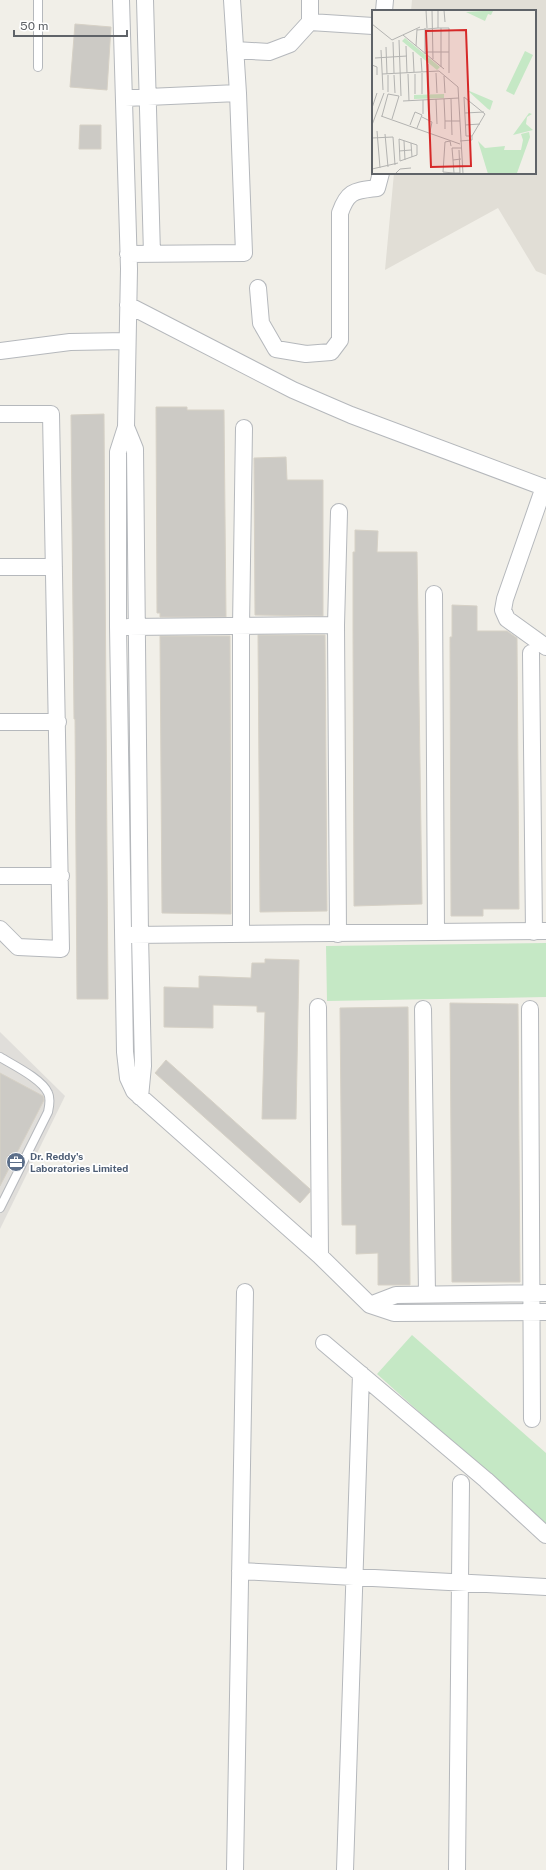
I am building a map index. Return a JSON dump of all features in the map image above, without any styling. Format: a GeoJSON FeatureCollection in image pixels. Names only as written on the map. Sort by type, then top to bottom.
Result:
{"type":"FeatureCollection","features":[{"type":"Feature","properties":{"kind":"street"},"geometry":{"type":"LineString","coordinates":[[121,0],[125,98],[128,305],[126,427],[118,452],[118,626],[132,935],[143,1066],[140,1097],[320,1256],[370,1305],[394,1313],[538,1312]]}},
{"type":"Feature","properties":{"kind":"street"},"geometry":{"type":"LineString","coordinates":[[145,0],[149,97],[152,254]]}},
{"type":"Feature","properties":{"kind":"street"},"geometry":{"type":"LineString","coordinates":[[128,254],[244,253],[238,92],[232,0]]}},
{"type":"Feature","properties":{"kind":"street"},"geometry":{"type":"LineString","coordinates":[[235,50],[268,52],[290,44],[310,22],[310,0]]}},
{"type":"Feature","properties":{"kind":"street"},"geometry":{"type":"LineString","coordinates":[[384,10],[385,0]]}},
{"type":"Feature","properties":{"kind":"street"},"geometry":{"type":"LineString","coordinates":[[310,22],[372,26]]}},
{"type":"Feature","properties":{"kind":"street"},"geometry":{"type":"LineString","coordinates":[[125,98],[238,92]]}},
{"type":"Feature","properties":{"kind":"street"},"geometry":{"type":"LineString","coordinates":[[258,288],[261,323],[276,349],[306,354],[331,352],[340,340],[340,213],[345,199],[356,190],[377,188],[381,174]]}},
{"type":"Feature","properties":{"kind":"street"},"geometry":{"type":"LineString","coordinates":[[128,305],[293,390],[351,416],[545,488],[505,599],[503,610],[507,619],[546,647]]}},
{"type":"Feature","properties":{"kind":"street"},"geometry":{"type":"LineString","coordinates":[[0,350],[70,342],[127,341]]}},
{"type":"Feature","properties":{"kind":"street"},"geometry":{"type":"LineString","coordinates":[[0,414],[51,414],[61,876],[61,949],[18,947],[0,929]]}},
{"type":"Feature","properties":{"kind":"street"},"geometry":{"type":"LineString","coordinates":[[126,427],[135,449],[138,627],[132,935]]}},
{"type":"Feature","properties":{"kind":"street"},"geometry":{"type":"LineString","coordinates":[[241,934],[244,428]]}},
{"type":"Feature","properties":{"kind":"street"},"geometry":{"type":"LineString","coordinates":[[338,934],[336,625],[339,512]]}},
{"type":"Feature","properties":{"kind":"street"},"geometry":{"type":"LineString","coordinates":[[0,567],[54,567]]}},
{"type":"Feature","properties":{"kind":"street"},"geometry":{"type":"LineString","coordinates":[[434,594],[436,932]]}},
{"type":"Feature","properties":{"kind":"street"},"geometry":{"type":"LineString","coordinates":[[118,626],[242,627],[336,625]]}},
{"type":"Feature","properties":{"kind":"street"},"geometry":{"type":"LineString","coordinates":[[132,935],[540,932],[531,653]]}},
{"type":"Feature","properties":{"kind":"street"},"geometry":{"type":"LineString","coordinates":[[0,722],[58,722]]}},
{"type":"Feature","properties":{"kind":"street"},"geometry":{"type":"LineString","coordinates":[[0,876],[61,876]]}},
{"type":"Feature","properties":{"kind":"street"},"geometry":{"type":"LineString","coordinates":[[318,1007],[320,1256]]}},
{"type":"Feature","properties":{"kind":"street"},"geometry":{"type":"LineString","coordinates":[[423,1009],[427,1294]]}},
{"type":"Feature","properties":{"kind":"street"},"geometry":{"type":"LineString","coordinates":[[530,1009],[539,1293],[532,1419]]}},
{"type":"Feature","properties":{"kind":"street"},"geometry":{"type":"LineString","coordinates":[[235,1870],[245,1292]]}},
{"type":"Feature","properties":{"kind":"street"},"geometry":{"type":"LineString","coordinates":[[370,1305],[396,1295],[539,1293]]}},
{"type":"Feature","properties":{"kind":"street"},"geometry":{"type":"LineString","coordinates":[[324,1343],[486,1480],[546,1535]]}},
{"type":"Feature","properties":{"kind":"street"},"geometry":{"type":"LineString","coordinates":[[345,1870],[361,1374]]}},
{"type":"Feature","properties":{"kind":"street"},"geometry":{"type":"LineString","coordinates":[[457,1870],[461,1483]]}},
{"type":"Feature","properties":{"kind":"street"},"geometry":{"type":"LineString","coordinates":[[240,1571],[546,1587]]}},
{"type":"Feature","properties":{"kind":"lane"},"geometry":{"type":"LineString","coordinates":[[38,0],[38,67]]}},
{"type":"Feature","properties":{"kind":"lane"},"geometry":{"type":"LineString","coordinates":[[0,1057],[40,1082],[49,1094],[50,1105],[48,1112],[0,1208]]}},
{"type":"Feature","properties":{"kind":"shaded area"},"geometry":{"type":"Polygon","coordinates":[[[412,0],[546,0],[546,275],[536,271],[498,208],[385,270],[394,174],[536,174],[536,10],[411,10],[412,0]]]}},
{"type":"Feature","properties":{"kind":"shaded area","name":"Dr. Reddy's Laboratories Limited"},"geometry":{"type":"Polygon","coordinates":[[[0,1032],[65,1096],[0,1229],[0,1032]]]}},
{"type":"Feature","properties":{"kind":"green space"},"geometry":{"type":"Polygon","coordinates":[[[546,943],[546,997],[327,1001],[326,946],[546,943]]]}},
{"type":"Feature","properties":{"kind":"green space"},"geometry":{"type":"Polygon","coordinates":[[[412,1335],[546,1453],[546,1526],[377,1374],[412,1335]]]}},
{"type":"Feature","properties":{"kind":"building"},"geometry":{"type":"Polygon","coordinates":[[[75,24],[111,27],[107,90],[70,87],[75,24]]]}},
{"type":"Feature","properties":{"kind":"building"},"geometry":{"type":"Polygon","coordinates":[[[80,125],[101,125],[101,149],[79,149],[80,125]]]}},
{"type":"Feature","properties":{"kind":"building"},"geometry":{"type":"Polygon","coordinates":[[[156,407],[187,407],[187,410],[224,410],[226,617],[160,617],[160,613],[157,613],[156,407]]]}},
{"type":"Feature","properties":{"kind":"building"},"geometry":{"type":"Polygon","coordinates":[[[104,414],[108,999],[77,999],[71,415],[104,414]]]}},
{"type":"Feature","properties":{"kind":"building"},"geometry":{"type":"Polygon","coordinates":[[[286,457],[287,480],[323,480],[323,616],[255,615],[254,458],[286,457]]]}},
{"type":"Feature","properties":{"kind":"building"},"geometry":{"type":"Polygon","coordinates":[[[355,530],[378,531],[377,552],[417,552],[422,904],[354,906],[353,552],[355,552],[355,530]]]}},
{"type":"Feature","properties":{"kind":"building"},"geometry":{"type":"Polygon","coordinates":[[[452,605],[477,606],[477,631],[507,631],[517,638],[519,909],[483,909],[483,916],[451,916],[450,637],[452,637],[452,605]]]}},
{"type":"Feature","properties":{"kind":"building"},"geometry":{"type":"Polygon","coordinates":[[[258,635],[325,635],[327,911],[260,912],[258,635]]]}},
{"type":"Feature","properties":{"kind":"building"},"geometry":{"type":"Polygon","coordinates":[[[160,636],[230,636],[231,914],[162,913],[160,636]]]}},
{"type":"Feature","properties":{"kind":"building"},"geometry":{"type":"Polygon","coordinates":[[[265,959],[299,960],[296,1119],[262,1119],[265,1012],[257,1012],[257,1006],[213,1005],[213,1028],[164,1027],[164,987],[199,988],[199,976],[251,978],[252,963],[265,963],[265,959]]]}},
{"type":"Feature","properties":{"kind":"building"},"geometry":{"type":"Polygon","coordinates":[[[450,1003],[518,1004],[520,1282],[452,1282],[450,1003]]]}},
{"type":"Feature","properties":{"kind":"building"},"geometry":{"type":"Polygon","coordinates":[[[408,1007],[410,1285],[378,1285],[378,1253],[356,1254],[356,1225],[342,1225],[340,1008],[408,1007]]]}},
{"type":"Feature","properties":{"kind":"building"},"geometry":{"type":"Polygon","coordinates":[[[166,1060],[310,1189],[310,1192],[300,1203],[155,1073],[166,1060]]]}},
{"type":"Feature","properties":{"kind":"building"},"geometry":{"type":"Polygon","coordinates":[[[0,1073],[43,1096],[44,1100],[0,1186],[0,1073]]]}},
{"type":"Feature","properties":{"kind":"place","name":"Dr. Reddy's Laboratories Limited"},"geometry":{"type":"Point","coordinates":[16,1162]}}]}
